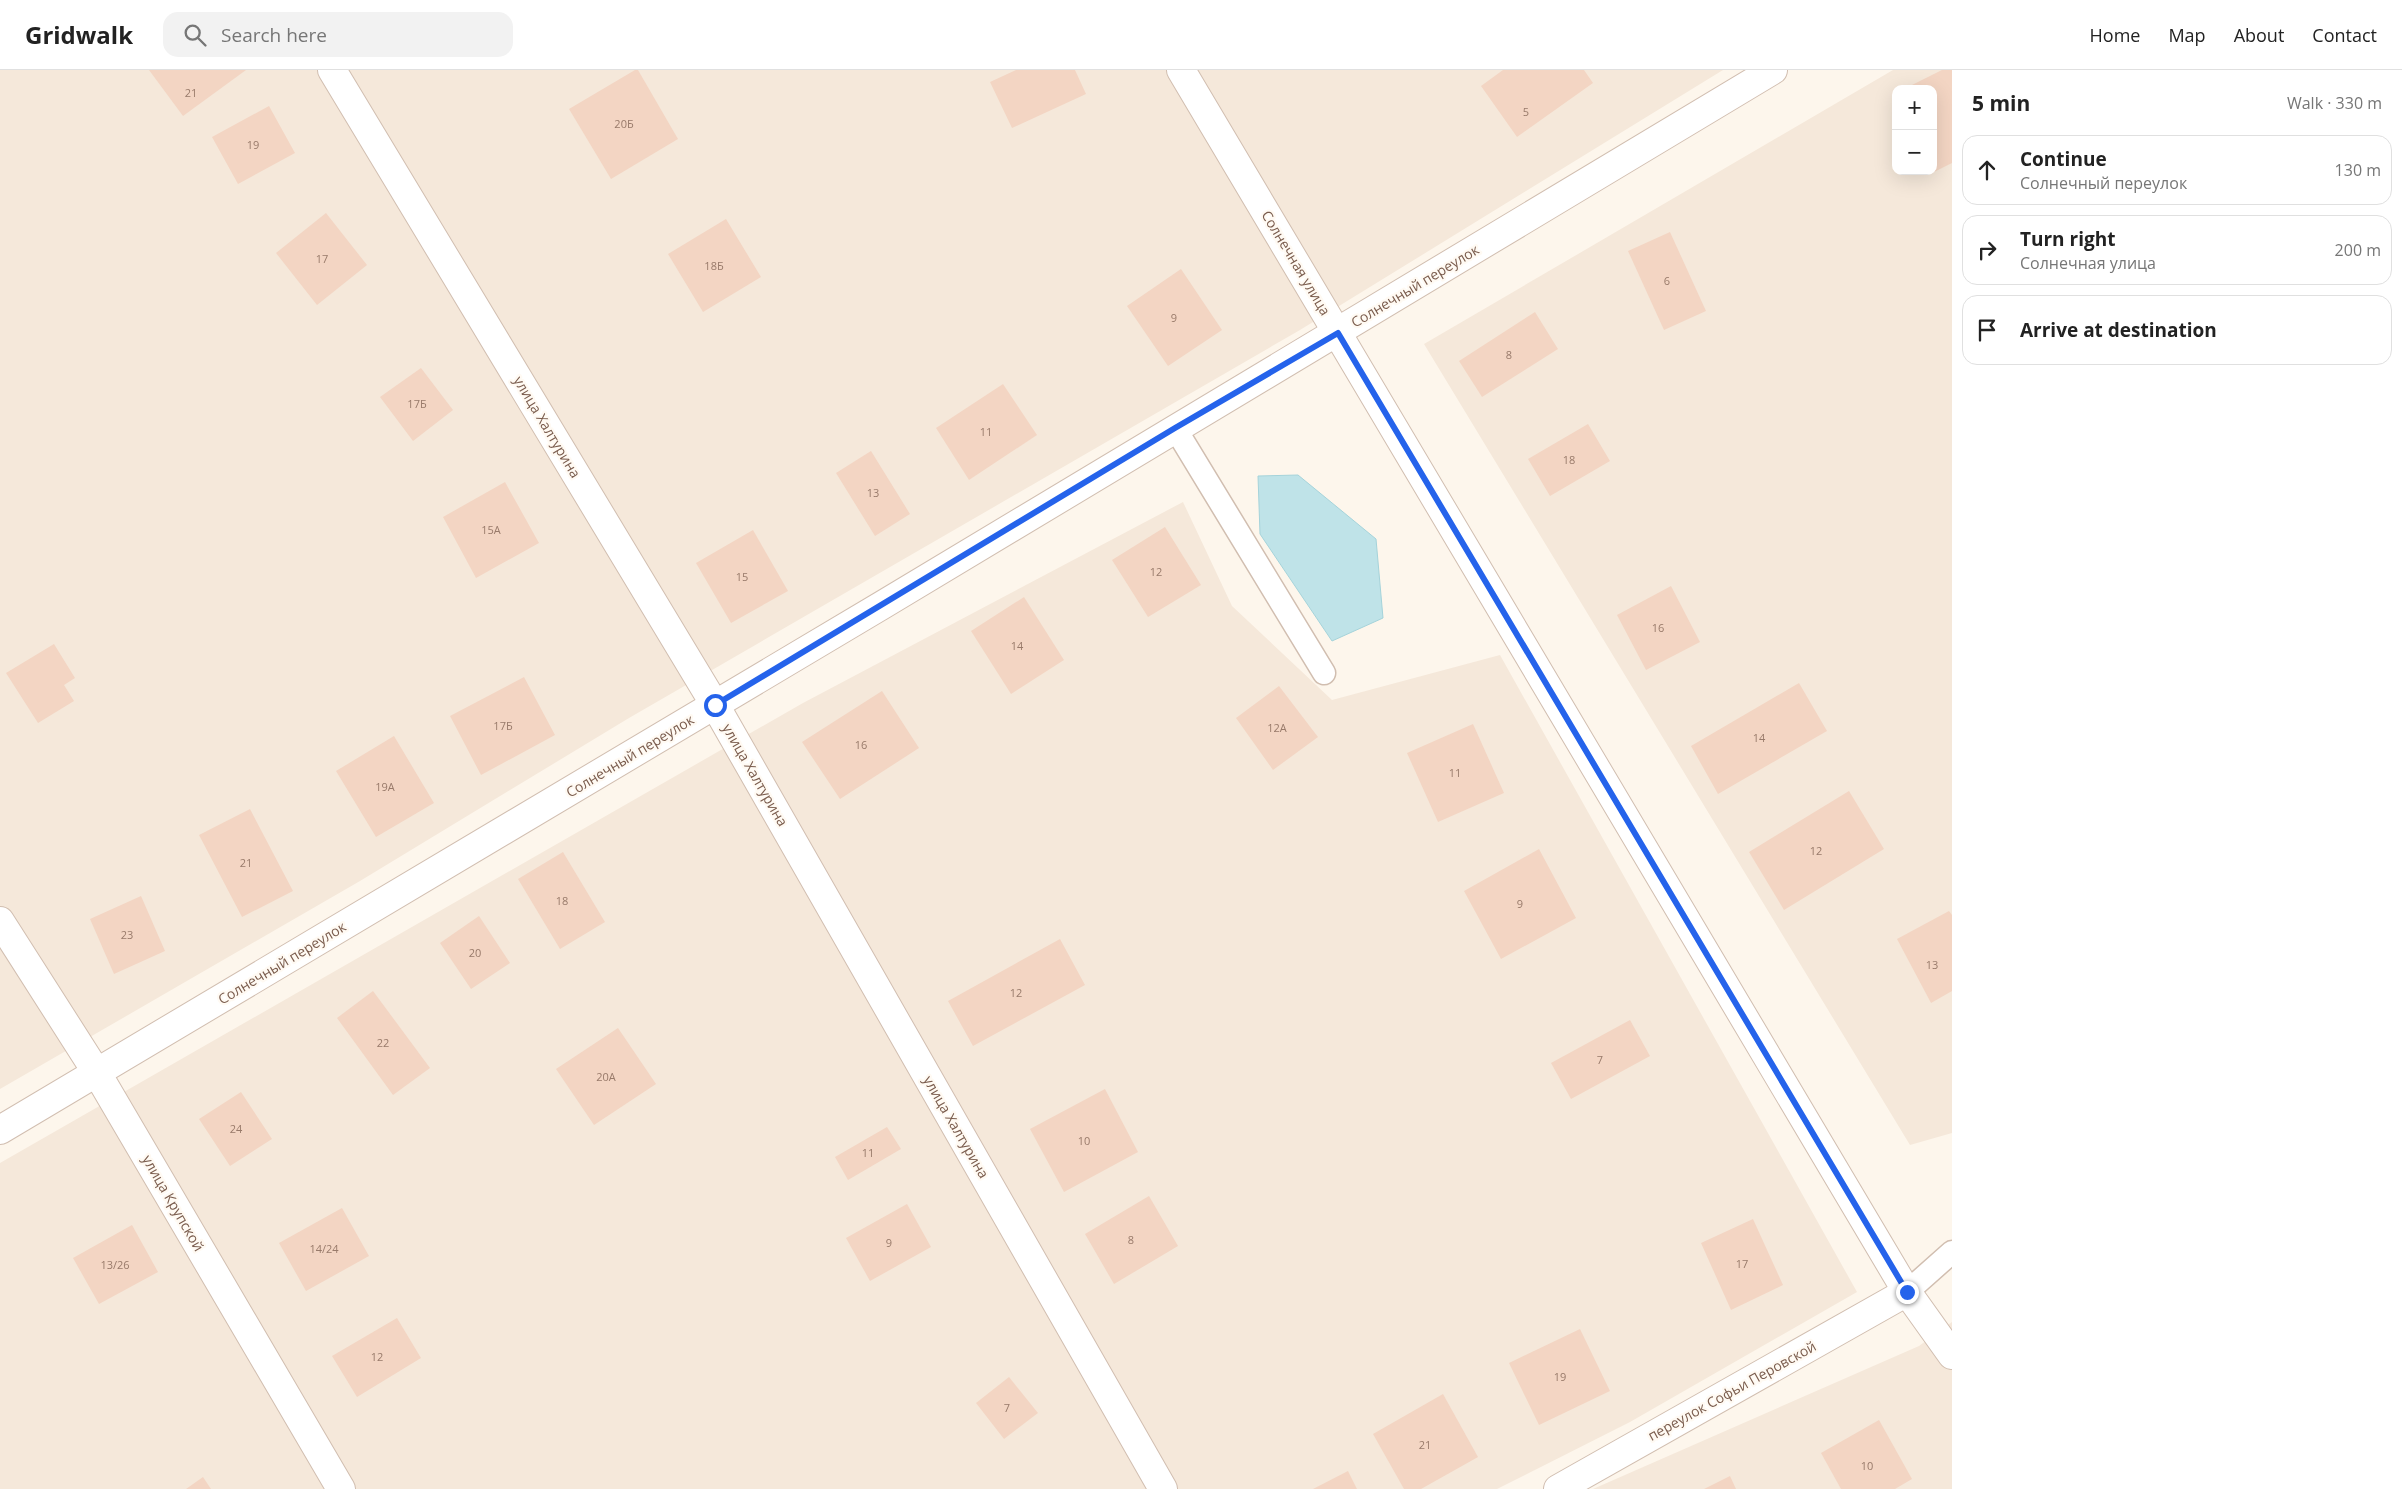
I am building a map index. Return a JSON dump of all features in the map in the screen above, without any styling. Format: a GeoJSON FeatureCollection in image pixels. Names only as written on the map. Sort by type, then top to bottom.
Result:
{"type":"FeatureCollection","features":[{"type":"Feature","properties":{"kind":"street","name":"улица Халтурина"},"geometry":{"type":"LineString","coordinates":[[332,70],[715,705],[1163,1489]]}},
{"type":"Feature","properties":{"kind":"street","name":"Солнечная улица"},"geometry":{"type":"LineString","coordinates":[[1181,70],[1907,1292],[1952,1355]]}},
{"type":"Feature","properties":{"kind":"street","name":"Солнечный переулок"},"geometry":{"type":"LineString","coordinates":[[0,1130],[715,705],[1175,428],[1338,333],[1773,70]]}},
{"type":"Feature","properties":{"kind":"street","name":"улица Крупской"},"geometry":{"type":"LineString","coordinates":[[0,921],[97,1073],[341,1489]]}},
{"type":"Feature","properties":{"kind":"street","name":"переулок Софьи Перовской"},"geometry":{"type":"LineString","coordinates":[[1558,1489],[1907,1292]]}},
{"type":"Feature","properties":{"kind":"lane"},"geometry":{"type":"LineString","coordinates":[[1175,428],[1324,673]]}},
{"type":"Feature","properties":{"kind":"lane"},"geometry":{"type":"LineString","coordinates":[[1907,1292],[1952,1252]]}},
{"type":"Feature","properties":{"kind":"shaded area"},"geometry":{"type":"Polygon","coordinates":[[[0,70],[1723,70],[1300,330],[629,718],[360,881],[0,1089],[0,70]]]}},
{"type":"Feature","properties":{"kind":"shaded area"},"geometry":{"type":"Polygon","coordinates":[[[1893,70],[1952,70],[1952,1133],[1910,1145],[1424,344],[1893,70]]]}},
{"type":"Feature","properties":{"kind":"shaded area"},"geometry":{"type":"Polygon","coordinates":[[[1183,502],[1232,606],[1332,700],[1500,655],[1857,1292],[1630,1422],[1497,1489],[0,1489],[0,1163],[803,703],[1183,502]]]}},
{"type":"Feature","properties":{"kind":"shaded area"},"geometry":{"type":"Polygon","coordinates":[[[1952,1322],[1952,1489],[1593,1489],[1919,1346],[1952,1322]]]}},
{"type":"Feature","properties":{"kind":"water"},"geometry":{"type":"Polygon","coordinates":[[[1298,475],[1376,539],[1383,618],[1332,641],[1260,534],[1258,476],[1298,475]]]}},
{"type":"Feature","properties":{"kind":"building"},"geometry":{"type":"Polygon","coordinates":[[[149,70],[246,70],[183,116],[149,70]]]}},
{"type":"Feature","properties":{"kind":"building"},"geometry":{"type":"Polygon","coordinates":[[[638,70],[678,139],[611,179],[569,109],[638,70]]]}},
{"type":"Feature","properties":{"kind":"building"},"geometry":{"type":"Polygon","coordinates":[[[1016,70],[1075,70],[1086,94],[1012,128],[990,82],[1016,70]]]}},
{"type":"Feature","properties":{"kind":"building"},"geometry":{"type":"Polygon","coordinates":[[[1503,70],[1584,70],[1593,83],[1517,137],[1481,86],[1503,70]]]}},
{"type":"Feature","properties":{"kind":"building"},"geometry":{"type":"Polygon","coordinates":[[[1942,70],[1952,70],[1952,163],[1937,170],[1937,85],[1912,85],[1942,70]]]}},
{"type":"Feature","properties":{"kind":"building"},"geometry":{"type":"Polygon","coordinates":[[[269,106],[295,153],[238,184],[212,137],[269,106]]]}},
{"type":"Feature","properties":{"kind":"building"},"geometry":{"type":"Polygon","coordinates":[[[326,213],[367,265],[317,305],[276,253],[326,213]]]}},
{"type":"Feature","properties":{"kind":"building"},"geometry":{"type":"Polygon","coordinates":[[[726,219],[761,277],[703,312],[668,254],[726,219]]]}},
{"type":"Feature","properties":{"kind":"building"},"geometry":{"type":"Polygon","coordinates":[[[1670,232],[1706,311],[1664,330],[1628,251],[1670,232]]]}},
{"type":"Feature","properties":{"kind":"building"},"geometry":{"type":"Polygon","coordinates":[[[1181,269],[1222,330],[1168,366],[1127,306],[1181,269]]]}},
{"type":"Feature","properties":{"kind":"building"},"geometry":{"type":"Polygon","coordinates":[[[1535,312],[1558,349],[1482,397],[1459,361],[1535,312]]]}},
{"type":"Feature","properties":{"kind":"building"},"geometry":{"type":"Polygon","coordinates":[[[421,368],[453,410],[413,441],[380,397],[421,368]]]}},
{"type":"Feature","properties":{"kind":"building"},"geometry":{"type":"Polygon","coordinates":[[[1003,384],[1037,435],[969,480],[936,428],[1003,384]]]}},
{"type":"Feature","properties":{"kind":"building"},"geometry":{"type":"Polygon","coordinates":[[[1588,424],[1610,461],[1550,496],[1528,459],[1588,424]]]}},
{"type":"Feature","properties":{"kind":"building"},"geometry":{"type":"Polygon","coordinates":[[[871,451],[910,514],[875,536],[836,473],[871,451]]]}},
{"type":"Feature","properties":{"kind":"building"},"geometry":{"type":"Polygon","coordinates":[[[505,482],[539,543],[476,578],[443,517],[505,482]]]}},
{"type":"Feature","properties":{"kind":"building"},"geometry":{"type":"Polygon","coordinates":[[[1165,527],[1201,585],[1148,617],[1112,560],[1165,527]]]}},
{"type":"Feature","properties":{"kind":"building"},"geometry":{"type":"Polygon","coordinates":[[[753,530],[788,591],[731,623],[696,563],[753,530]]]}},
{"type":"Feature","properties":{"kind":"building"},"geometry":{"type":"Polygon","coordinates":[[[1671,586],[1700,642],[1646,670],[1617,615],[1671,586]]]}},
{"type":"Feature","properties":{"kind":"building"},"geometry":{"type":"Polygon","coordinates":[[[1024,597],[1064,660],[1011,694],[971,631],[1024,597]]]}},
{"type":"Feature","properties":{"kind":"building"},"geometry":{"type":"Polygon","coordinates":[[[54,644],[75,678],[64,685],[74,701],[38,723],[6,673],[54,644]]]}},
{"type":"Feature","properties":{"kind":"building"},"geometry":{"type":"Polygon","coordinates":[[[524,677],[555,735],[481,775],[450,716],[524,677]]]}},
{"type":"Feature","properties":{"kind":"building"},"geometry":{"type":"Polygon","coordinates":[[[1799,683],[1827,731],[1718,794],[1691,746],[1799,683]]]}},
{"type":"Feature","properties":{"kind":"building"},"geometry":{"type":"Polygon","coordinates":[[[1279,686],[1318,737],[1273,770],[1236,718],[1279,686]]]}},
{"type":"Feature","properties":{"kind":"building"},"geometry":{"type":"Polygon","coordinates":[[[882,691],[919,748],[840,799],[802,742],[882,691]]]}},
{"type":"Feature","properties":{"kind":"building"},"geometry":{"type":"Polygon","coordinates":[[[1473,724],[1504,793],[1438,822],[1407,753],[1473,724]]]}},
{"type":"Feature","properties":{"kind":"building"},"geometry":{"type":"Polygon","coordinates":[[[394,736],[434,803],[376,837],[336,771],[394,736]]]}},
{"type":"Feature","properties":{"kind":"building"},"geometry":{"type":"Polygon","coordinates":[[[1849,791],[1884,849],[1784,910],[1749,852],[1849,791]]]}},
{"type":"Feature","properties":{"kind":"building"},"geometry":{"type":"Polygon","coordinates":[[[250,809],[293,891],[242,917],[199,835],[250,809]]]}},
{"type":"Feature","properties":{"kind":"building"},"geometry":{"type":"Polygon","coordinates":[[[1539,849],[1576,918],[1501,959],[1464,891],[1539,849]]]}},
{"type":"Feature","properties":{"kind":"building"},"geometry":{"type":"Polygon","coordinates":[[[563,852],[605,922],[560,949],[518,879],[563,852]]]}},
{"type":"Feature","properties":{"kind":"building"},"geometry":{"type":"Polygon","coordinates":[[[141,896],[165,951],[114,974],[90,919],[141,896]]]}},
{"type":"Feature","properties":{"kind":"building"},"geometry":{"type":"Polygon","coordinates":[[[1949,911],[1952,915],[1952,991],[1931,1003],[1897,939],[1949,911]]]}},
{"type":"Feature","properties":{"kind":"building"},"geometry":{"type":"Polygon","coordinates":[[[479,916],[510,963],[471,989],[440,943],[479,916]]]}},
{"type":"Feature","properties":{"kind":"building"},"geometry":{"type":"Polygon","coordinates":[[[1060,939],[1085,985],[973,1046],[948,1001],[1060,939]]]}},
{"type":"Feature","properties":{"kind":"building"},"geometry":{"type":"Polygon","coordinates":[[[373,991],[430,1068],[393,1095],[337,1018],[373,991]]]}},
{"type":"Feature","properties":{"kind":"building"},"geometry":{"type":"Polygon","coordinates":[[[1630,1020],[1650,1056],[1571,1099],[1551,1063],[1630,1020]]]}},
{"type":"Feature","properties":{"kind":"building"},"geometry":{"type":"Polygon","coordinates":[[[618,1028],[656,1084],[594,1125],[556,1069],[618,1028]]]}},
{"type":"Feature","properties":{"kind":"building"},"geometry":{"type":"Polygon","coordinates":[[[1105,1089],[1138,1152],[1064,1192],[1030,1129],[1105,1089]]]}},
{"type":"Feature","properties":{"kind":"building"},"geometry":{"type":"Polygon","coordinates":[[[241,1092],[272,1139],[230,1166],[199,1119],[241,1092]]]}},
{"type":"Feature","properties":{"kind":"building"},"geometry":{"type":"Polygon","coordinates":[[[887,1127],[901,1149],[848,1180],[835,1157],[887,1127]]]}},
{"type":"Feature","properties":{"kind":"building"},"geometry":{"type":"Polygon","coordinates":[[[1149,1196],[1178,1246],[1114,1284],[1085,1234],[1149,1196]]]}},
{"type":"Feature","properties":{"kind":"building"},"geometry":{"type":"Polygon","coordinates":[[[907,1204],[931,1247],[870,1281],[846,1238],[907,1204]]]}},
{"type":"Feature","properties":{"kind":"building"},"geometry":{"type":"Polygon","coordinates":[[[342,1208],[369,1256],[306,1291],[279,1243],[342,1208]]]}},
{"type":"Feature","properties":{"kind":"building"},"geometry":{"type":"Polygon","coordinates":[[[1753,1219],[1783,1285],[1731,1310],[1701,1243],[1753,1219]]]}},
{"type":"Feature","properties":{"kind":"building"},"geometry":{"type":"Polygon","coordinates":[[[132,1225],[158,1272],[99,1304],[73,1258],[132,1225]]]}},
{"type":"Feature","properties":{"kind":"building"},"geometry":{"type":"Polygon","coordinates":[[[397,1318],[421,1358],[357,1397],[332,1356],[397,1318]]]}},
{"type":"Feature","properties":{"kind":"building"},"geometry":{"type":"Polygon","coordinates":[[[1580,1329],[1610,1391],[1539,1425],[1509,1363],[1580,1329]]]}},
{"type":"Feature","properties":{"kind":"building"},"geometry":{"type":"Polygon","coordinates":[[[1009,1377],[1038,1413],[1004,1439],[976,1403],[1009,1377]]]}},
{"type":"Feature","properties":{"kind":"building"},"geometry":{"type":"Polygon","coordinates":[[[1443,1394],[1478,1457],[1421,1489],[1404,1489],[1373,1434],[1443,1394]]]}},
{"type":"Feature","properties":{"kind":"building"},"geometry":{"type":"Polygon","coordinates":[[[1879,1420],[1912,1479],[1895,1489],[1841,1489],[1821,1453],[1879,1420]]]}},
{"type":"Feature","properties":{"kind":"building"},"geometry":{"type":"Polygon","coordinates":[[[1348,1471],[1357,1489],[1313,1489],[1348,1471]]]}},
{"type":"Feature","properties":{"kind":"building"},"geometry":{"type":"Polygon","coordinates":[[[1730,1476],[1736,1489],[1704,1489],[1730,1476]]]}},
{"type":"Feature","properties":{"kind":"building"},"geometry":{"type":"Polygon","coordinates":[[[203,1477],[211,1489],[186,1489],[203,1477]]]}},
{"type":"Feature","properties":{"kind":"route"},"geometry":{"type":"LineString","coordinates":[[715,705],[1175,428],[1338,333],[1907,1292]]}}]}
